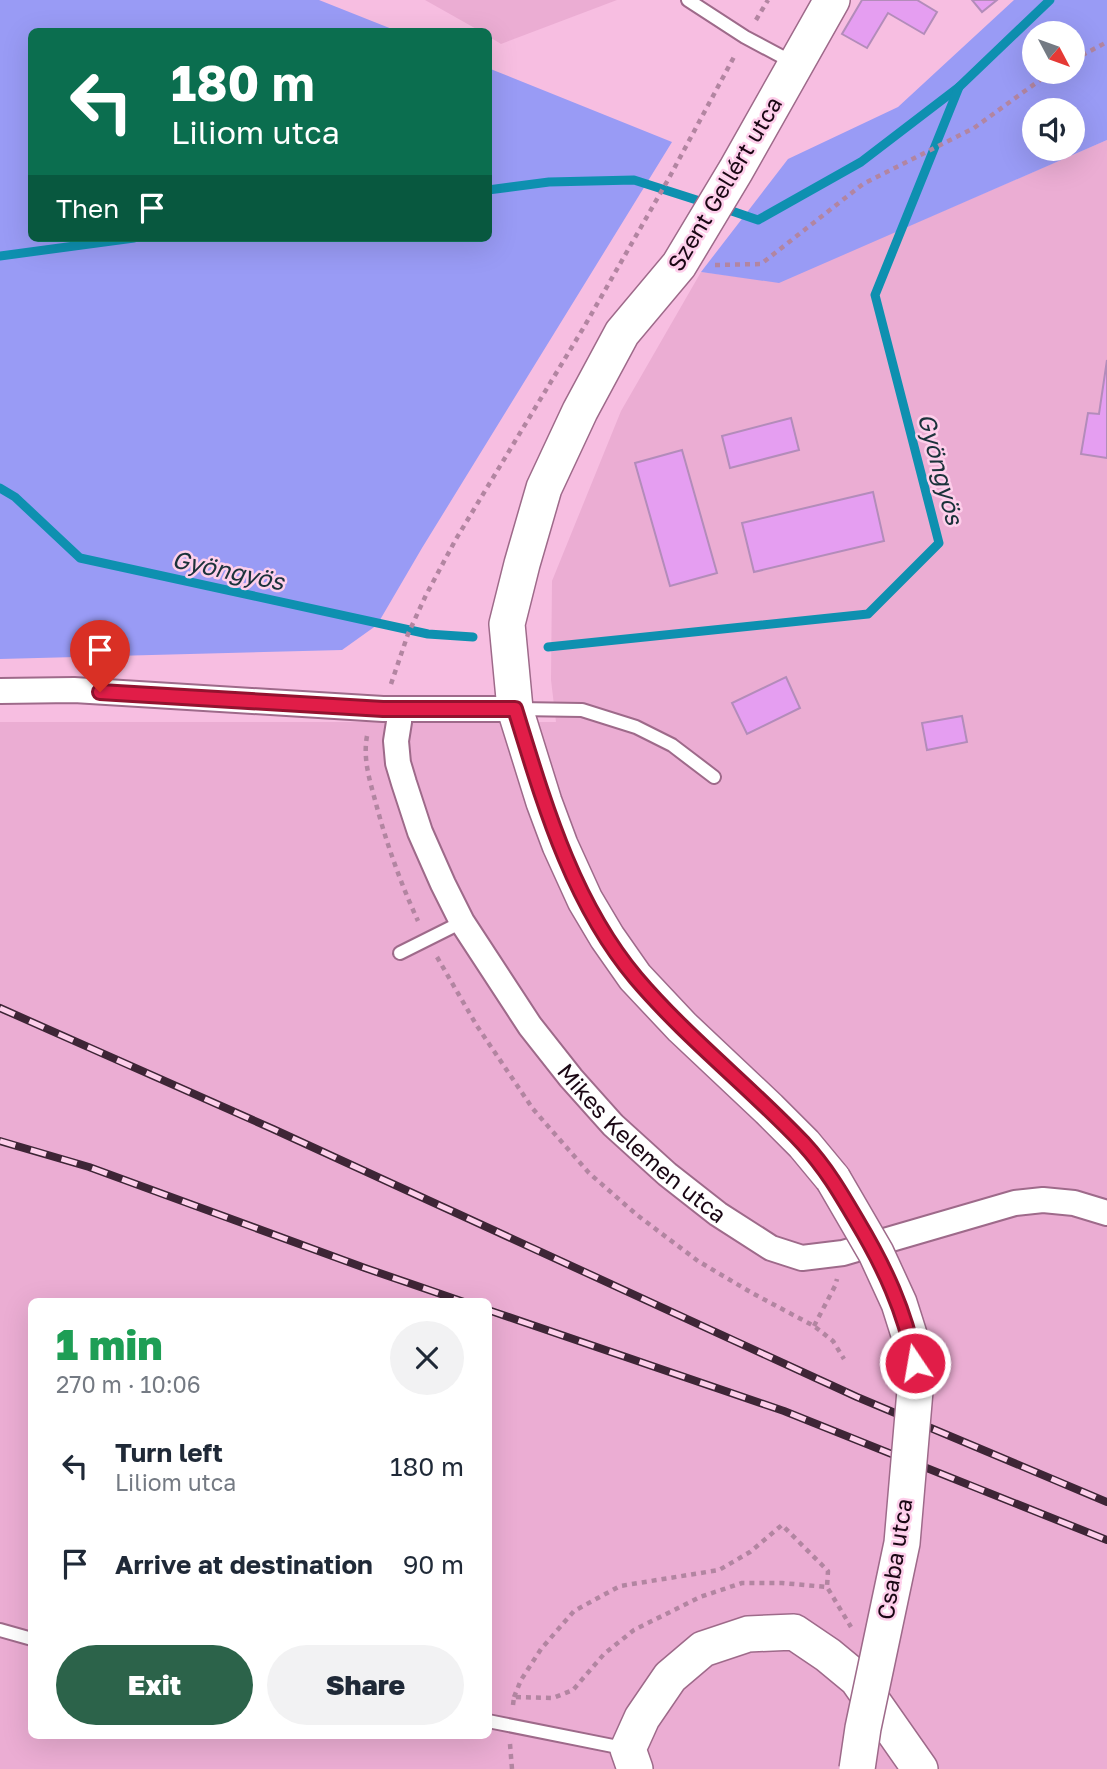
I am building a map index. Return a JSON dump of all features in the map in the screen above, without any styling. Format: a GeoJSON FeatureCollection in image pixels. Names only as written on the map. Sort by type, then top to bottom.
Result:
{"type":"FeatureCollection","features":[{"type":"Feature","properties":{"kind":"street","name":"Szent Gellért utca"},"geometry":{"type":"LineString","coordinates":[[832,0],[679,265],[622,333],[580,411],[544,488],[507,624],[515,709],[544,802],[585,900],[635,977],[682,1027],[795,1135],[833,1178],[887,1275],[899,1303],[912,1348]]}},
{"type":"Feature","properties":{"kind":"street"},"geometry":{"type":"LineString","coordinates":[[0,691],[74,690],[399,709],[515,709]]}},
{"type":"Feature","properties":{"kind":"street","name":"Mikes Kelemen utca"},"geometry":{"type":"LineString","coordinates":[[399,709],[396,741],[398,763],[420,832],[462,922],[530,1026],[571,1079],[612,1125],[667,1174],[718,1214],[771,1248],[803,1258],[843,1253],[985,1210],[1024,1202],[1043,1200],[1074,1203],[1107,1213]]}},
{"type":"Feature","properties":{"kind":"street","name":"Csaba utca"},"geometry":{"type":"LineString","coordinates":[[857,1769],[863,1728],[902,1543],[916,1379],[912,1348]]}},
{"type":"Feature","properties":{"kind":"street"},"geometry":{"type":"LineString","coordinates":[[632,1759],[642,1718],[670,1677],[703,1649],[748,1634],[794,1632],[857,1679],[920,1769]]}},
{"type":"Feature","properties":{"kind":"lane"},"geometry":{"type":"LineString","coordinates":[[688,0],[745,37],[796,64]]}},
{"type":"Feature","properties":{"kind":"lane"},"geometry":{"type":"LineString","coordinates":[[515,709],[582,710],[636,727],[672,745],[714,777]]}},
{"type":"Feature","properties":{"kind":"lane"},"geometry":{"type":"LineString","coordinates":[[400,953],[462,922]]}},
{"type":"Feature","properties":{"kind":"lane"},"geometry":{"type":"LineString","coordinates":[[0,1630],[28,1638]]}},
{"type":"Feature","properties":{"kind":"lane"},"geometry":{"type":"LineString","coordinates":[[492,1722],[632,1759]]}},
{"type":"Feature","properties":{"kind":"path"},"geometry":{"type":"LineString","coordinates":[[405,643],[419,607],[456,539],[584,327],[768,0]]}},
{"type":"Feature","properties":{"kind":"path"},"geometry":{"type":"LineString","coordinates":[[1085,54],[1107,42]]}},
{"type":"Feature","properties":{"kind":"path"},"geometry":{"type":"LineString","coordinates":[[679,265],[761,264],[863,184],[974,128],[1034,84]]}},
{"type":"Feature","properties":{"kind":"path"},"geometry":{"type":"LineString","coordinates":[[698,1261],[814,1326],[833,1341],[844,1359]]}},
{"type":"Feature","properties":{"kind":"path"},"geometry":{"type":"LineString","coordinates":[[814,1326],[835,1286]]}},
{"type":"Feature","properties":{"kind":"path"},"geometry":{"type":"LineString","coordinates":[[514,1697],[521,1680],[541,1649],[574,1611],[620,1586],[719,1570],[750,1552],[782,1525],[828,1571],[827,1587]]}},
{"type":"Feature","properties":{"kind":"shaded area"},"geometry":{"type":"Polygon","coordinates":[[[0,0],[319,0],[389,28],[28,28],[28,242],[492,242],[492,70],[672,142],[377,625],[342,650],[0,659],[0,0]]]}},
{"type":"Feature","properties":{"kind":"shaded area"},"geometry":{"type":"Polygon","coordinates":[[[425,0],[617,0],[501,44],[492,38],[492,28],[475,28],[425,0]]]}},
{"type":"Feature","properties":{"kind":"shaded area"},"geometry":{"type":"Polygon","coordinates":[[[1014,0],[1107,0],[1107,140],[1085,150],[1085,98],[1022,98],[1022,161],[1059,161],[779,283],[701,272],[788,159],[898,107],[1014,0]]]}},
{"type":"Feature","properties":{"kind":"shaded area"},"geometry":{"type":"Polygon","coordinates":[[[1107,140],[1107,1769],[0,1769],[0,722],[556,722],[551,680],[552,581],[621,411],[701,272],[779,282],[1058,161],[1085,161],[1085,150],[1107,140]]]}},
{"type":"Feature","properties":{"kind":"building"},"geometry":{"type":"Polygon","coordinates":[[[862,0],[917,0],[937,12],[924,34],[888,13],[867,48],[842,34],[862,0]]]}},
{"type":"Feature","properties":{"kind":"building"},"geometry":{"type":"Polygon","coordinates":[[[972,0],[997,0],[982,12],[972,0]]]}},
{"type":"Feature","properties":{"kind":"building"},"geometry":{"type":"Polygon","coordinates":[[[1107,360],[1107,458],[1081,454],[1088,413],[1099,414],[1107,360]]]}},
{"type":"Feature","properties":{"kind":"building"},"geometry":{"type":"Polygon","coordinates":[[[791,418],[799,450],[730,468],[722,436],[791,418]]]}},
{"type":"Feature","properties":{"kind":"building"},"geometry":{"type":"Polygon","coordinates":[[[682,450],[717,573],[670,586],[635,463],[682,450]]]}},
{"type":"Feature","properties":{"kind":"building"},"geometry":{"type":"Polygon","coordinates":[[[873,492],[884,541],[754,572],[742,523],[873,492]]]}},
{"type":"Feature","properties":{"kind":"building"},"geometry":{"type":"Polygon","coordinates":[[[786,677],[800,708],[747,734],[732,703],[786,677]]]}},
{"type":"Feature","properties":{"kind":"building"},"geometry":{"type":"Polygon","coordinates":[[[962,716],[967,742],[927,750],[922,723],[962,716]]]}},
{"type":"Feature","properties":{"kind":"waterway","name":"Gyöngyös"},"geometry":{"type":"LineString","coordinates":[[723,208],[758,220],[861,162],[959,87],[1050,0]]}},
{"type":"Feature","properties":{"kind":"waterway","name":"Gyöngyös"},"geometry":{"type":"LineString","coordinates":[[548,647],[868,614],[939,543],[875,295],[959,87]]}},
{"type":"Feature","properties":{"kind":"waterway","name":"Gyöngyös"},"geometry":{"type":"LineString","coordinates":[[492,189],[549,182],[634,180],[706,203]]}},
{"type":"Feature","properties":{"kind":"waterway","name":"Gyöngyös"},"geometry":{"type":"LineString","coordinates":[[0,256],[104,242]]}},
{"type":"Feature","properties":{"kind":"waterway","name":"Gyöngyös"},"geometry":{"type":"LineString","coordinates":[[0,488],[15,497],[80,558],[428,634],[473,637]]}},
{"type":"Feature","properties":{"kind":"railway"},"geometry":{"type":"LineString","coordinates":[[0,1008],[273,1129],[857,1397],[1107,1502]]}},
{"type":"Feature","properties":{"kind":"railway"},"geometry":{"type":"LineString","coordinates":[[0,1141],[89,1167],[452,1298]]}},
{"type":"Feature","properties":{"kind":"railway"},"geometry":{"type":"LineString","coordinates":[[492,1311],[784,1411],[1107,1540]]}},
{"type":"Feature","properties":{"kind":"route"},"geometry":{"type":"LineString","coordinates":[[100,692],[383,709],[515,709],[560,845],[585,900],[607,937],[635,977],[682,1027],[804,1144],[833,1178],[887,1275],[908,1330],[915,1363]]}}]}
